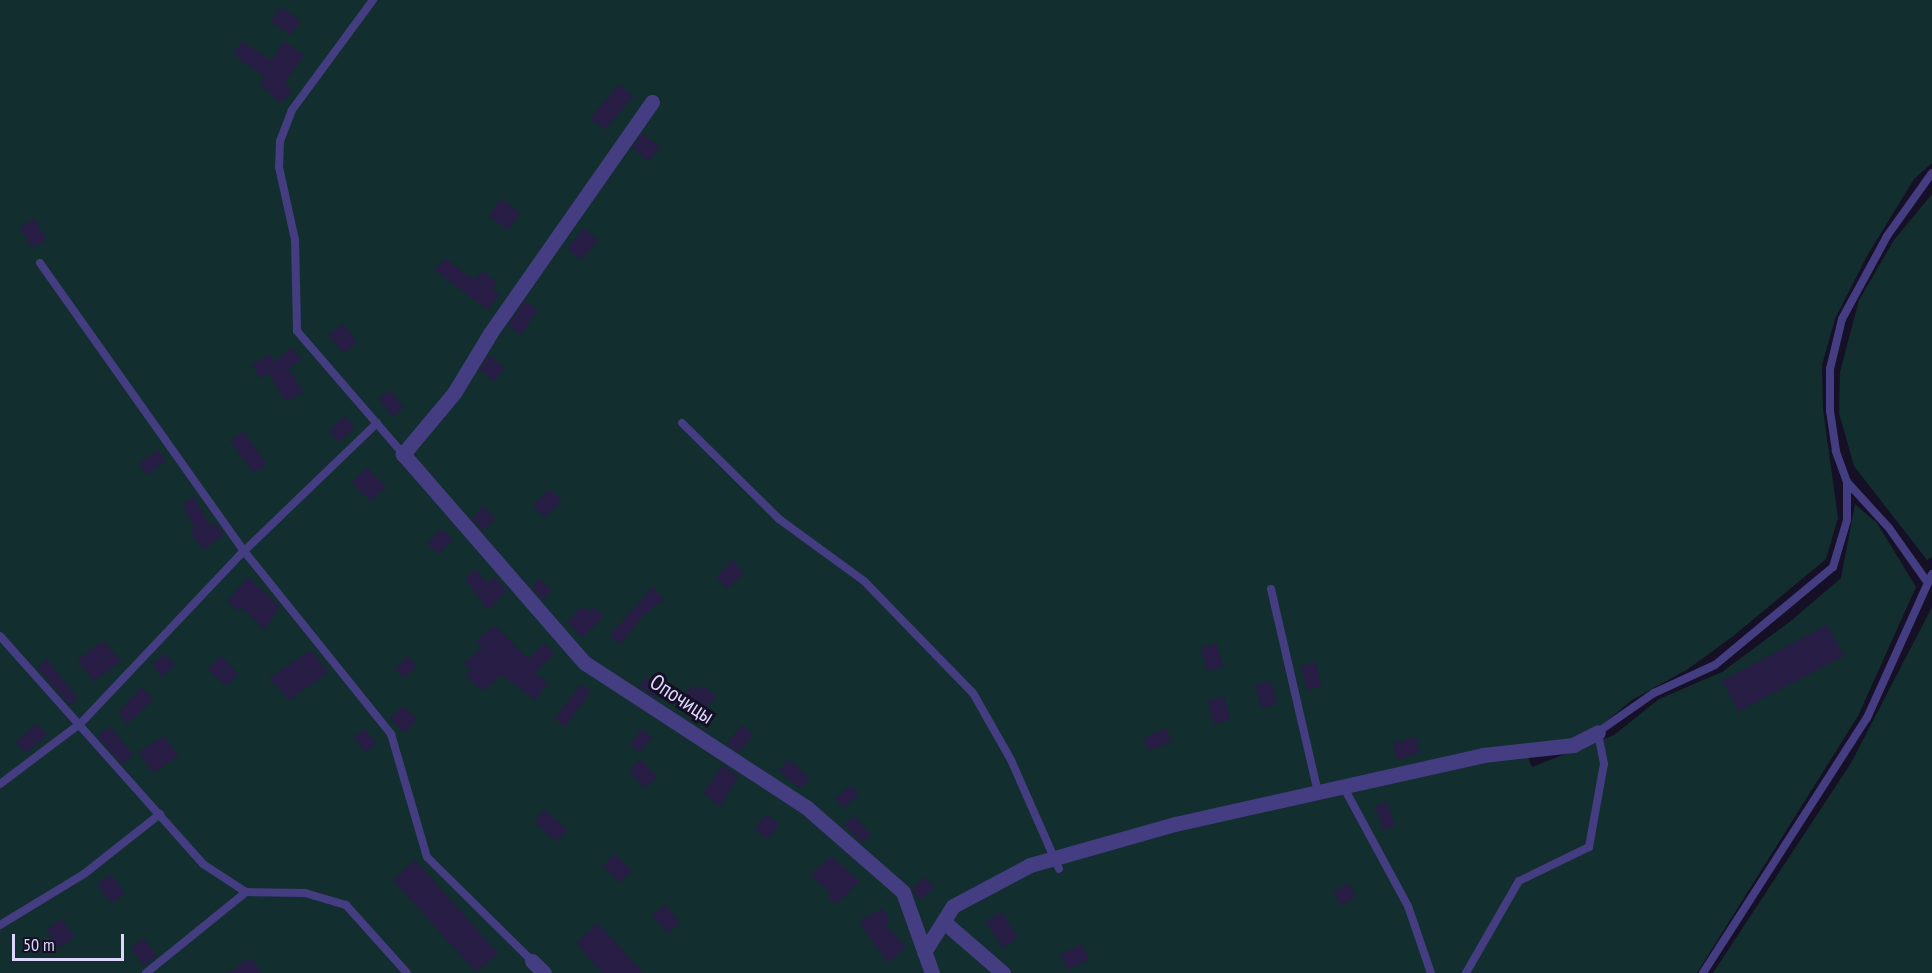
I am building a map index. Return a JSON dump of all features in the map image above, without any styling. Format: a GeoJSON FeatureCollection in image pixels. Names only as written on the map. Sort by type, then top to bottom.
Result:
{"type":"FeatureCollection","features":[{"type":"Feature","properties":{"kind":"street"},"geometry":{"type":"LineString","coordinates":[[403,454],[454,393],[490,332],[652,102]]}},
{"type":"Feature","properties":{"kind":"street","name":"Опочицы"},"geometry":{"type":"LineString","coordinates":[[403,454],[585,663],[806,807],[903,892],[932,973]]}},
{"type":"Feature","properties":{"kind":"street"},"geometry":{"type":"LineString","coordinates":[[924,952],[953,906],[988,885],[1056,863],[1318,792],[1483,755],[1573,745],[1598,732]]}},
{"type":"Feature","properties":{"kind":"street"},"geometry":{"type":"LineString","coordinates":[[944,922],[1003,973]]}},
{"type":"Feature","properties":{"kind":"street"},"geometry":{"type":"LineString","coordinates":[[532,961],[544,973]]}},
{"type":"Feature","properties":{"kind":"lane"},"geometry":{"type":"LineString","coordinates":[[372,0],[292,110],[280,141],[279,167],[295,240],[297,331],[403,454]]}},
{"type":"Feature","properties":{"kind":"lane"},"geometry":{"type":"LineString","coordinates":[[1466,973],[1519,881],[1589,847],[1604,764],[1598,732],[1654,693],[1715,665],[1833,567],[1847,520],[1847,482],[1836,451],[1830,411],[1830,369],[1842,320],[1887,236],[1932,173]]}},
{"type":"Feature","properties":{"kind":"lane"},"geometry":{"type":"LineString","coordinates":[[39,263],[244,551],[391,734],[428,857],[532,961]]}},
{"type":"Feature","properties":{"kind":"lane"},"geometry":{"type":"LineString","coordinates":[[0,784],[81,723],[244,551],[377,423]]}},
{"type":"Feature","properties":{"kind":"lane"},"geometry":{"type":"LineString","coordinates":[[682,423],[779,519],[864,581],[973,693],[1011,760],[1056,863]]}},
{"type":"Feature","properties":{"kind":"lane"},"geometry":{"type":"LineString","coordinates":[[1703,973],[1867,718],[1930,579],[1847,482]]}},
{"type":"Feature","properties":{"kind":"lane"},"geometry":{"type":"LineString","coordinates":[[1271,589],[1318,792]]}},
{"type":"Feature","properties":{"kind":"lane"},"geometry":{"type":"LineString","coordinates":[[0,636],[81,723],[203,864],[246,892],[305,893],[346,905],[407,973]]}},
{"type":"Feature","properties":{"kind":"lane"},"geometry":{"type":"LineString","coordinates":[[1343,786],[1408,906],[1431,973]]}},
{"type":"Feature","properties":{"kind":"lane"},"geometry":{"type":"LineString","coordinates":[[0,925],[84,874],[160,814]]}},
{"type":"Feature","properties":{"kind":"lane"},"geometry":{"type":"LineString","coordinates":[[150,972],[246,892]]}},
{"type":"Feature","properties":{"kind":"green space"},"geometry":{"type":"Polygon","coordinates":[[[0,0],[1932,0],[1932,163],[1914,179],[1867,256],[1835,319],[1822,365],[1823,409],[1838,518],[1826,559],[1732,637],[1688,669],[1632,700],[1601,726],[1562,743],[1524,747],[1532,767],[1614,735],[1659,699],[1722,672],[1792,620],[1841,578],[1855,504],[1877,523],[1916,587],[1858,716],[1697,973],[0,973],[0,0]]]}},
{"type":"Feature","properties":{"kind":"green space"},"geometry":{"type":"Polygon","coordinates":[[[1932,194],[1932,557],[1927,560],[1854,466],[1839,413],[1840,372],[1859,300],[1894,240],[1932,194]]]}},
{"type":"Feature","properties":{"kind":"green space"},"geometry":{"type":"Polygon","coordinates":[[[1932,607],[1932,973],[1713,973],[1851,763],[1932,607]]]}},
{"type":"Feature","properties":{"kind":"building"},"geometry":{"type":"Polygon","coordinates":[[[281,7],[301,21],[291,35],[271,21],[281,7]]]}},
{"type":"Feature","properties":{"kind":"building"},"geometry":{"type":"Polygon","coordinates":[[[242,41],[271,61],[284,41],[304,55],[284,84],[292,91],[281,103],[259,83],[265,77],[233,54],[242,41]]]}},
{"type":"Feature","properties":{"kind":"building"},"geometry":{"type":"Polygon","coordinates":[[[619,84],[633,96],[605,130],[591,118],[619,84]]]}},
{"type":"Feature","properties":{"kind":"building"},"geometry":{"type":"Polygon","coordinates":[[[642,133],[660,147],[649,161],[632,148],[642,133]]]}},
{"type":"Feature","properties":{"kind":"building"},"geometry":{"type":"Polygon","coordinates":[[[501,199],[520,213],[508,230],[489,216],[501,199]]]}},
{"type":"Feature","properties":{"kind":"building"},"geometry":{"type":"Polygon","coordinates":[[[35,219],[46,240],[32,248],[20,227],[35,219]]]}},
{"type":"Feature","properties":{"kind":"building"},"geometry":{"type":"Polygon","coordinates":[[[584,228],[598,240],[581,260],[567,248],[584,228]]]}},
{"type":"Feature","properties":{"kind":"building"},"geometry":{"type":"Polygon","coordinates":[[[445,258],[474,280],[482,271],[497,282],[492,288],[500,294],[488,310],[435,270],[445,258]]]}},
{"type":"Feature","properties":{"kind":"building"},"geometry":{"type":"Polygon","coordinates":[[[525,301],[538,310],[521,335],[508,325],[525,301]]]}},
{"type":"Feature","properties":{"kind":"building"},"geometry":{"type":"Polygon","coordinates":[[[343,324],[357,342],[343,353],[328,335],[343,324]]]}},
{"type":"Feature","properties":{"kind":"building"},"geometry":{"type":"Polygon","coordinates":[[[292,347],[301,359],[289,369],[303,392],[286,402],[269,373],[260,378],[252,365],[269,354],[274,362],[292,347]]]}},
{"type":"Feature","properties":{"kind":"building"},"geometry":{"type":"Polygon","coordinates":[[[488,355],[505,368],[494,381],[480,369],[488,355]]]}},
{"type":"Feature","properties":{"kind":"building"},"geometry":{"type":"Polygon","coordinates":[[[390,390],[404,407],[393,416],[379,399],[390,390]]]}},
{"type":"Feature","properties":{"kind":"building"},"geometry":{"type":"Polygon","coordinates":[[[345,416],[355,427],[339,442],[329,431],[345,416]]]}},
{"type":"Feature","properties":{"kind":"building"},"geometry":{"type":"Polygon","coordinates":[[[243,431],[267,464],[254,473],[230,441],[243,431]]]}},
{"type":"Feature","properties":{"kind":"building"},"geometry":{"type":"Polygon","coordinates":[[[158,450],[166,461],[147,475],[139,463],[158,450]]]}},
{"type":"Feature","properties":{"kind":"building"},"geometry":{"type":"Polygon","coordinates":[[[367,467],[386,487],[370,501],[352,482],[367,467]]]}},
{"type":"Feature","properties":{"kind":"building"},"geometry":{"type":"Polygon","coordinates":[[[550,489],[562,501],[544,518],[533,505],[550,489]]]}},
{"type":"Feature","properties":{"kind":"building"},"geometry":{"type":"Polygon","coordinates":[[[194,497],[210,526],[214,522],[224,534],[204,550],[190,532],[195,528],[182,504],[194,497]]]}},
{"type":"Feature","properties":{"kind":"building"},"geometry":{"type":"Polygon","coordinates":[[[483,506],[495,518],[483,531],[472,518],[483,506]]]}},
{"type":"Feature","properties":{"kind":"building"},"geometry":{"type":"Polygon","coordinates":[[[442,529],[453,540],[438,554],[427,543],[442,529]]]}},
{"type":"Feature","properties":{"kind":"building"},"geometry":{"type":"Polygon","coordinates":[[[733,560],[744,573],[727,589],[716,577],[733,560]]]}},
{"type":"Feature","properties":{"kind":"building"},"geometry":{"type":"Polygon","coordinates":[[[475,569],[488,583],[494,577],[507,591],[488,610],[465,579],[475,569]]]}},
{"type":"Feature","properties":{"kind":"building"},"geometry":{"type":"Polygon","coordinates":[[[248,577],[280,606],[264,630],[242,607],[239,611],[227,601],[248,577]]]}},
{"type":"Feature","properties":{"kind":"building"},"geometry":{"type":"Polygon","coordinates":[[[539,579],[551,589],[543,600],[532,587],[539,579]]]}},
{"type":"Feature","properties":{"kind":"building"},"geometry":{"type":"Polygon","coordinates":[[[653,587],[664,600],[644,614],[621,644],[610,635],[653,587]]]}},
{"type":"Feature","properties":{"kind":"building"},"geometry":{"type":"Polygon","coordinates":[[[583,606],[589,612],[594,607],[603,617],[583,638],[567,622],[583,606]]]}},
{"type":"Feature","properties":{"kind":"building"},"geometry":{"type":"Polygon","coordinates":[[[495,625],[528,659],[544,643],[555,653],[535,673],[548,683],[535,700],[502,675],[483,691],[465,675],[471,671],[464,663],[482,648],[476,641],[495,625]]]}},
{"type":"Feature","properties":{"kind":"building"},"geometry":{"type":"Polygon","coordinates":[[[1827,625],[1844,656],[1738,711],[1722,681],[1827,625]]]}},
{"type":"Feature","properties":{"kind":"building"},"geometry":{"type":"Polygon","coordinates":[[[103,641],[121,661],[94,681],[77,660],[103,641]]]}},
{"type":"Feature","properties":{"kind":"building"},"geometry":{"type":"Polygon","coordinates":[[[1217,643],[1223,667],[1207,671],[1201,648],[1217,643]]]}},
{"type":"Feature","properties":{"kind":"building"},"geometry":{"type":"Polygon","coordinates":[[[311,650],[328,672],[289,700],[269,678],[311,650]]]}},
{"type":"Feature","properties":{"kind":"building"},"geometry":{"type":"Polygon","coordinates":[[[165,654],[175,666],[161,676],[152,664],[165,654]]]}},
{"type":"Feature","properties":{"kind":"building"},"geometry":{"type":"Polygon","coordinates":[[[221,656],[238,674],[226,686],[208,669],[221,656]]]}},
{"type":"Feature","properties":{"kind":"building"},"geometry":{"type":"Polygon","coordinates":[[[408,656],[417,666],[404,678],[395,669],[408,656]]]}},
{"type":"Feature","properties":{"kind":"building"},"geometry":{"type":"Polygon","coordinates":[[[47,659],[78,699],[70,705],[37,667],[47,659]]]}},
{"type":"Feature","properties":{"kind":"building"},"geometry":{"type":"Polygon","coordinates":[[[1315,662],[1322,686],[1307,690],[1301,666],[1315,662]]]}},
{"type":"Feature","properties":{"kind":"building"},"geometry":{"type":"Polygon","coordinates":[[[647,677],[664,689],[657,698],[639,687],[647,677]]]}},
{"type":"Feature","properties":{"kind":"building"},"geometry":{"type":"Polygon","coordinates":[[[1271,681],[1277,704],[1261,708],[1255,685],[1271,681]]]}},
{"type":"Feature","properties":{"kind":"building"},"geometry":{"type":"Polygon","coordinates":[[[581,684],[591,691],[565,727],[555,719],[581,684]]]}},
{"type":"Feature","properties":{"kind":"building"},"geometry":{"type":"Polygon","coordinates":[[[704,685],[716,698],[700,712],[684,694],[693,686],[697,691],[704,685]]]}},
{"type":"Feature","properties":{"kind":"building"},"geometry":{"type":"Polygon","coordinates":[[[142,687],[153,700],[127,724],[119,712],[142,687]]]}},
{"type":"Feature","properties":{"kind":"building"},"geometry":{"type":"Polygon","coordinates":[[[1224,696],[1230,720],[1214,724],[1208,701],[1224,696]]]}},
{"type":"Feature","properties":{"kind":"building"},"geometry":{"type":"Polygon","coordinates":[[[404,706],[417,720],[404,733],[390,718],[404,706]]]}},
{"type":"Feature","properties":{"kind":"building"},"geometry":{"type":"Polygon","coordinates":[[[37,723],[47,735],[26,753],[16,742],[37,723]]]}},
{"type":"Feature","properties":{"kind":"building"},"geometry":{"type":"Polygon","coordinates":[[[742,725],[753,734],[739,752],[726,744],[742,725]]]}},
{"type":"Feature","properties":{"kind":"building"},"geometry":{"type":"Polygon","coordinates":[[[110,726],[133,755],[122,764],[97,736],[110,726]]]}},
{"type":"Feature","properties":{"kind":"building"},"geometry":{"type":"Polygon","coordinates":[[[1166,728],[1172,741],[1149,751],[1144,738],[1166,728]]]}},
{"type":"Feature","properties":{"kind":"building"},"geometry":{"type":"Polygon","coordinates":[[[364,729],[377,743],[366,752],[353,738],[364,729]]]}},
{"type":"Feature","properties":{"kind":"building"},"geometry":{"type":"Polygon","coordinates":[[[641,729],[652,737],[640,752],[630,745],[641,729]]]}},
{"type":"Feature","properties":{"kind":"building"},"geometry":{"type":"Polygon","coordinates":[[[164,736],[178,756],[153,773],[139,752],[164,736]]]}},
{"type":"Feature","properties":{"kind":"building"},"geometry":{"type":"Polygon","coordinates":[[[1416,737],[1420,753],[1397,760],[1393,743],[1416,737]]]}},
{"type":"Feature","properties":{"kind":"building"},"geometry":{"type":"Polygon","coordinates":[[[640,759],[657,776],[646,788],[629,772],[640,759]]]}},
{"type":"Feature","properties":{"kind":"building"},"geometry":{"type":"Polygon","coordinates":[[[789,759],[810,779],[800,789],[779,770],[789,759]]]}},
{"type":"Feature","properties":{"kind":"building"},"geometry":{"type":"Polygon","coordinates":[[[722,765],[738,777],[720,807],[704,793],[722,765]]]}},
{"type":"Feature","properties":{"kind":"building"},"geometry":{"type":"Polygon","coordinates":[[[851,785],[859,795],[843,808],[835,798],[851,785]]]}},
{"type":"Feature","properties":{"kind":"building"},"geometry":{"type":"Polygon","coordinates":[[[1387,802],[1395,826],[1383,830],[1375,806],[1387,802]]]}},
{"type":"Feature","properties":{"kind":"building"},"geometry":{"type":"Polygon","coordinates":[[[544,810],[567,829],[557,842],[534,822],[544,810]]]}},
{"type":"Feature","properties":{"kind":"building"},"geometry":{"type":"Polygon","coordinates":[[[767,814],[779,824],[767,839],[755,829],[767,814]]]}},
{"type":"Feature","properties":{"kind":"building"},"geometry":{"type":"Polygon","coordinates":[[[854,816],[871,835],[862,843],[844,825],[854,816]]]}},
{"type":"Feature","properties":{"kind":"building"},"geometry":{"type":"Polygon","coordinates":[[[615,854],[632,871],[619,883],[603,865],[615,854]]]}},
{"type":"Feature","properties":{"kind":"building"},"geometry":{"type":"Polygon","coordinates":[[[831,856],[860,881],[836,904],[827,895],[830,892],[810,875],[831,856]]]}},
{"type":"Feature","properties":{"kind":"building"},"geometry":{"type":"Polygon","coordinates":[[[415,860],[498,953],[476,972],[393,880],[415,860]]]}},
{"type":"Feature","properties":{"kind":"building"},"geometry":{"type":"Polygon","coordinates":[[[111,874],[125,893],[112,903],[97,884],[111,874]]]}},
{"type":"Feature","properties":{"kind":"building"},"geometry":{"type":"Polygon","coordinates":[[[925,877],[934,887],[920,901],[912,889],[925,877]]]}},
{"type":"Feature","properties":{"kind":"building"},"geometry":{"type":"Polygon","coordinates":[[[1348,883],[1356,896],[1342,906],[1333,892],[1348,883]]]}},
{"type":"Feature","properties":{"kind":"building"},"geometry":{"type":"Polygon","coordinates":[[[665,904],[680,923],[667,933],[652,915],[665,904]]]}},
{"type":"Feature","properties":{"kind":"building"},"geometry":{"type":"Polygon","coordinates":[[[882,908],[890,921],[885,924],[906,947],[888,963],[859,922],[882,908]]]}},
{"type":"Feature","properties":{"kind":"building"},"geometry":{"type":"Polygon","coordinates":[[[1002,912],[1018,938],[1003,948],[986,922],[1002,912]]]}},
{"type":"Feature","properties":{"kind":"building"},"geometry":{"type":"Polygon","coordinates":[[[62,919],[75,937],[59,948],[46,930],[62,919]]]}},
{"type":"Feature","properties":{"kind":"building"},"geometry":{"type":"Polygon","coordinates":[[[598,923],[643,973],[603,973],[576,943],[598,923]]]}},
{"type":"Feature","properties":{"kind":"building"},"geometry":{"type":"Polygon","coordinates":[[[144,938],[157,956],[144,966],[131,948],[144,938]]]}},
{"type":"Feature","properties":{"kind":"building"},"geometry":{"type":"Polygon","coordinates":[[[1082,944],[1089,959],[1068,970],[1060,955],[1082,944]]]}},
{"type":"Feature","properties":{"kind":"building"},"geometry":{"type":"Polygon","coordinates":[[[251,958],[261,973],[228,973],[251,958]]]}}]}
